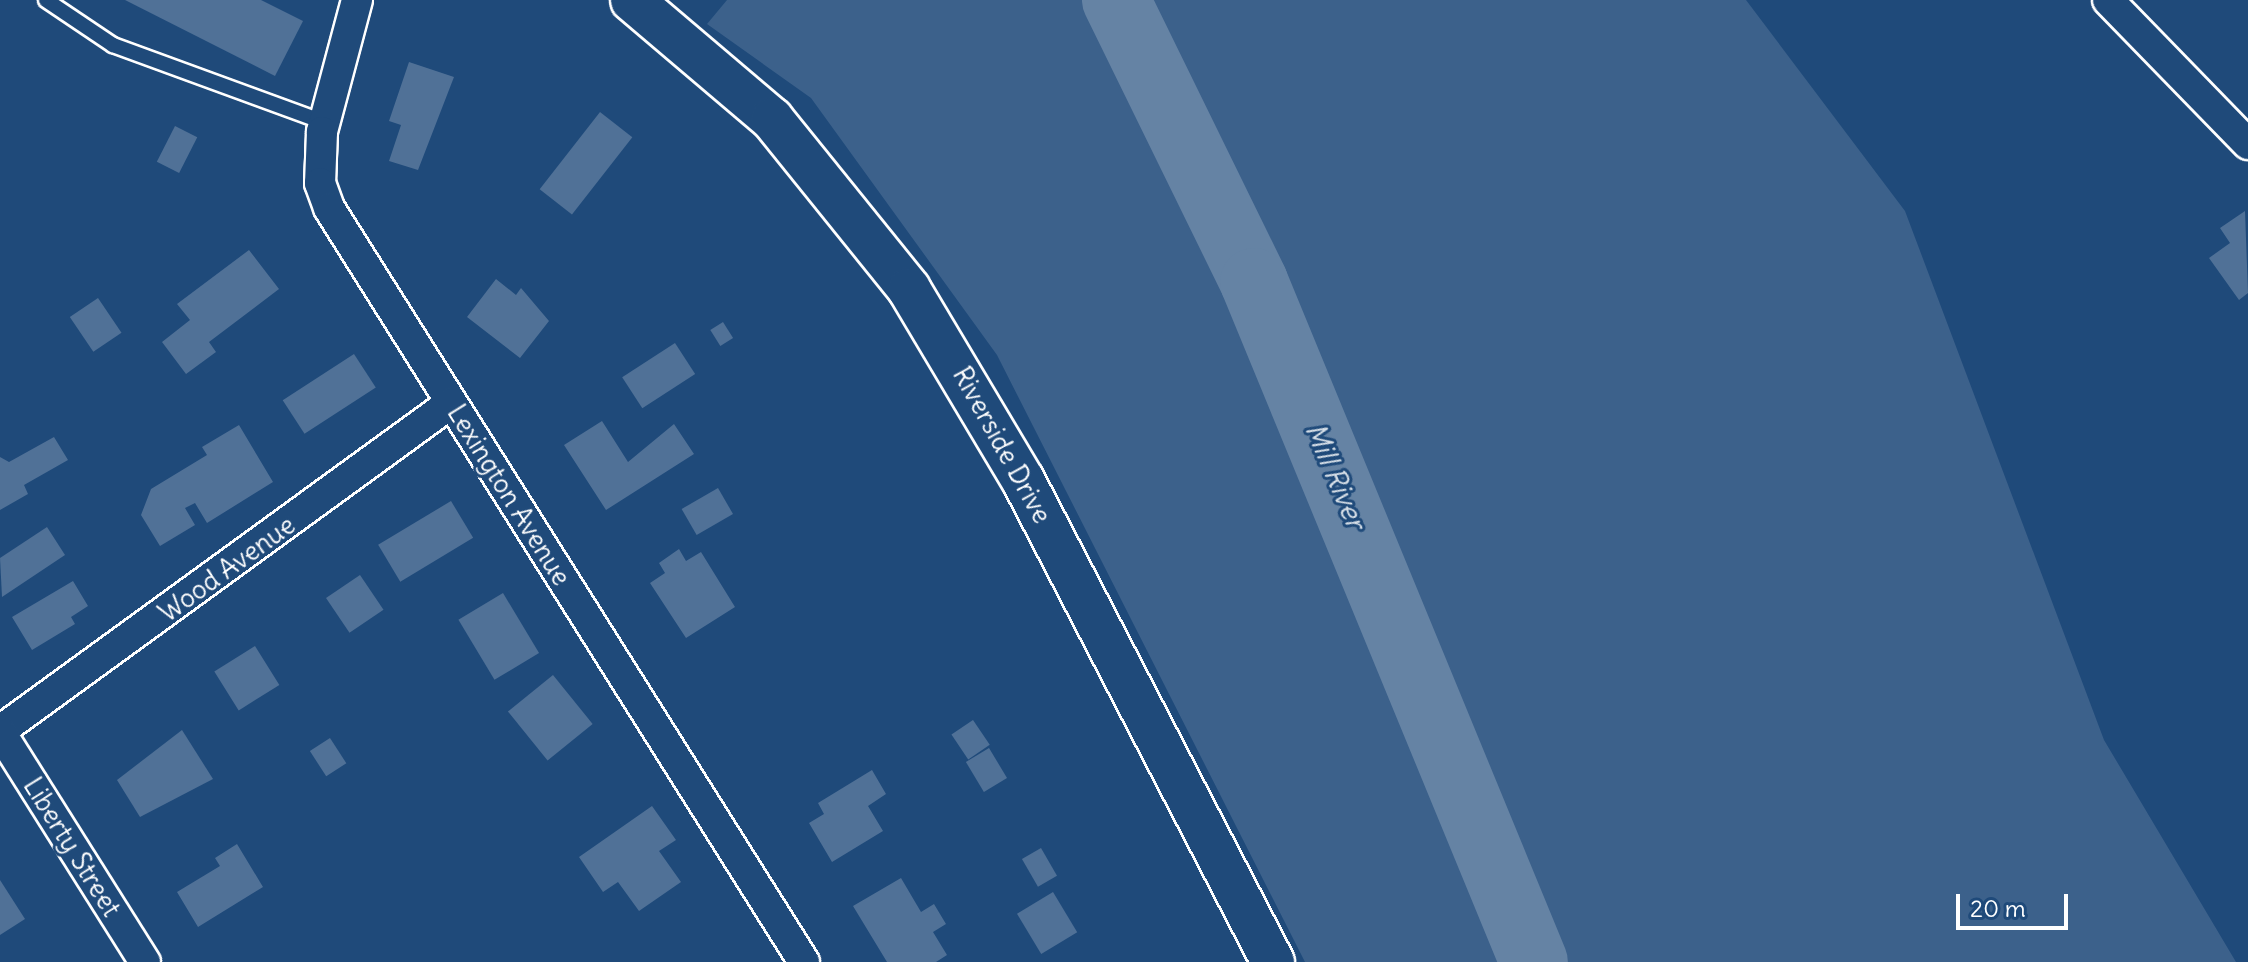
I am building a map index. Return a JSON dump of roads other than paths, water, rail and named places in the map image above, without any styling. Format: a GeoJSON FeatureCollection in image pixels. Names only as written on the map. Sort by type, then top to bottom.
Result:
{"type":"FeatureCollection","features":[{"type":"Feature","properties":{"kind":"street","name":"Lexington Avenue"},"geometry":{"type":"LineString","coordinates":[[357,0],[323,122],[320,183],[329,208],[804,962]]}},
{"type":"Feature","properties":{"kind":"street","name":"Riverside Drive"},"geometry":{"type":"LineString","coordinates":[[632,0],[772,119],[909,289],[1023,480],[1273,962]]}},
{"type":"Feature","properties":{"kind":"street"},"geometry":{"type":"LineString","coordinates":[[2108,0],[2248,144]]}},
{"type":"Feature","properties":{"kind":"street","name":"Wood Avenue"},"geometry":{"type":"LineString","coordinates":[[0,731],[451,403]]}},
{"type":"Feature","properties":{"kind":"street","name":"Liberty Street"},"geometry":{"type":"LineString","coordinates":[[0,731],[145,962]]}},
{"type":"Feature","properties":{"kind":"lane"},"geometry":{"type":"LineString","coordinates":[[46,0],[113,45],[323,122]]}},
{"type":"Feature","properties":{"kind":"waterway","name":"Mill River"},"geometry":{"type":"LineString","coordinates":[[1116,0],[1254,282],[1534,962]]}}]}
